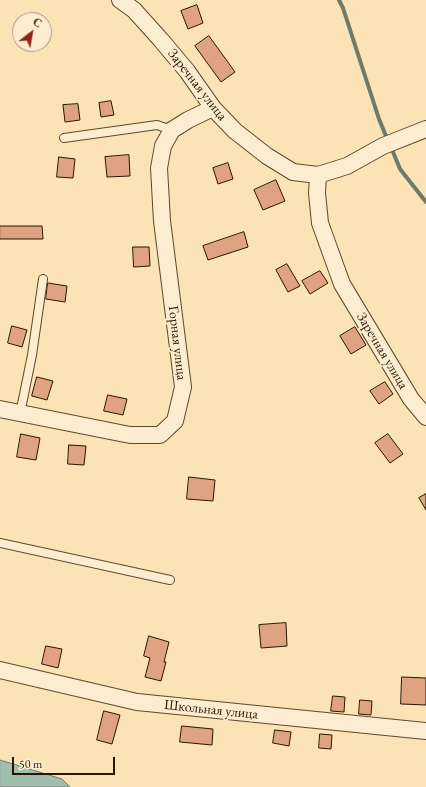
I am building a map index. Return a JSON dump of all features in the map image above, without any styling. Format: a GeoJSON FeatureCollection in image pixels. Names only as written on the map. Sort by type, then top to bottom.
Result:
{"type":"FeatureCollection","features":[{"type":"Feature","properties":{"kind":"street","name":"Заречная улица"},"geometry":{"type":"LineString","coordinates":[[120,0],[134,10],[161,40],[187,71],[213,108],[235,131],[267,156],[293,172],[318,175],[317,193],[320,223],[342,284],[411,399],[426,417]]}},
{"type":"Feature","properties":{"kind":"street"},"geometry":{"type":"LineString","coordinates":[[172,130],[188,120],[213,108]]}},
{"type":"Feature","properties":{"kind":"street"},"geometry":{"type":"LineString","coordinates":[[318,175],[347,166],[390,143],[426,128]]}},
{"type":"Feature","properties":{"kind":"street","name":"Горная улица"},"geometry":{"type":"LineString","coordinates":[[0,409],[130,435],[160,435],[175,421],[183,387],[162,221],[159,168],[164,146],[172,130]]}},
{"type":"Feature","properties":{"kind":"street","name":"Школьная улица"},"geometry":{"type":"LineString","coordinates":[[0,670],[137,702],[426,731]]}},
{"type":"Feature","properties":{"kind":"lane"},"geometry":{"type":"LineString","coordinates":[[64,138],[157,125],[172,130]]}},
{"type":"Feature","properties":{"kind":"lane"},"geometry":{"type":"LineString","coordinates":[[20,414],[32,354],[43,279]]}},
{"type":"Feature","properties":{"kind":"lane"},"geometry":{"type":"LineString","coordinates":[[0,543],[170,580]]}},
{"type":"Feature","properties":{"kind":"shaded area"},"geometry":{"type":"Polygon","coordinates":[[[0,760],[62,779],[70,787],[0,787],[0,760]]]}},
{"type":"Feature","properties":{"kind":"building"},"geometry":{"type":"Polygon","coordinates":[[[197,5],[203,23],[188,29],[181,11],[197,5]]]}},
{"type":"Feature","properties":{"kind":"building"},"geometry":{"type":"Polygon","coordinates":[[[209,36],[235,72],[221,82],[195,46],[209,36]]]}},
{"type":"Feature","properties":{"kind":"building"},"geometry":{"type":"Polygon","coordinates":[[[111,101],[114,115],[101,117],[99,103],[111,101]]]}},
{"type":"Feature","properties":{"kind":"building"},"geometry":{"type":"Polygon","coordinates":[[[78,104],[80,120],[65,122],[63,105],[78,104]]]}},
{"type":"Feature","properties":{"kind":"building"},"geometry":{"type":"Polygon","coordinates":[[[129,155],[130,176],[107,177],[105,157],[129,155]]]}},
{"type":"Feature","properties":{"kind":"building"},"geometry":{"type":"Polygon","coordinates":[[[59,157],[75,159],[73,178],[57,177],[59,157]]]}},
{"type":"Feature","properties":{"kind":"building"},"geometry":{"type":"Polygon","coordinates":[[[228,163],[233,179],[218,184],[213,168],[228,163]]]}},
{"type":"Feature","properties":{"kind":"building"},"geometry":{"type":"Polygon","coordinates":[[[276,180],[285,201],[263,210],[254,190],[276,180]]]}},
{"type":"Feature","properties":{"kind":"building"},"geometry":{"type":"Polygon","coordinates":[[[0,226],[42,226],[43,239],[0,239],[0,226]]]}},
{"type":"Feature","properties":{"kind":"building"},"geometry":{"type":"Polygon","coordinates":[[[244,232],[248,247],[208,260],[203,246],[244,232]]]}},
{"type":"Feature","properties":{"kind":"building"},"geometry":{"type":"Polygon","coordinates":[[[133,247],[149,247],[150,266],[134,267],[133,247]]]}},
{"type":"Feature","properties":{"kind":"building"},"geometry":{"type":"Polygon","coordinates":[[[287,264],[300,286],[288,292],[276,270],[287,264]]]}},
{"type":"Feature","properties":{"kind":"building"},"geometry":{"type":"Polygon","coordinates":[[[320,271],[328,283],[310,294],[302,281],[320,271]]]}},
{"type":"Feature","properties":{"kind":"building"},"geometry":{"type":"Polygon","coordinates":[[[48,283],[67,286],[65,302],[46,299],[48,283]]]}},
{"type":"Feature","properties":{"kind":"building"},"geometry":{"type":"Polygon","coordinates":[[[12,326],[27,330],[22,347],[8,343],[12,326]]]}},
{"type":"Feature","properties":{"kind":"building"},"geometry":{"type":"Polygon","coordinates":[[[355,327],[366,345],[351,354],[340,336],[355,327]]]}},
{"type":"Feature","properties":{"kind":"building"},"geometry":{"type":"Polygon","coordinates":[[[37,377],[53,381],[47,400],[32,396],[37,377]]]}},
{"type":"Feature","properties":{"kind":"building"},"geometry":{"type":"Polygon","coordinates":[[[385,382],[393,394],[379,404],[370,391],[385,382]]]}},
{"type":"Feature","properties":{"kind":"building"},"geometry":{"type":"Polygon","coordinates":[[[108,395],[127,399],[123,415],[104,411],[108,395]]]}},
{"type":"Feature","properties":{"kind":"building"},"geometry":{"type":"Polygon","coordinates":[[[21,434],[40,438],[36,460],[17,457],[21,434]]]}},
{"type":"Feature","properties":{"kind":"building"},"geometry":{"type":"Polygon","coordinates":[[[388,434],[403,454],[390,463],[375,443],[388,434]]]}},
{"type":"Feature","properties":{"kind":"building"},"geometry":{"type":"Polygon","coordinates":[[[69,445],[86,446],[84,465],[68,464],[69,445]]]}},
{"type":"Feature","properties":{"kind":"building"},"geometry":{"type":"Polygon","coordinates":[[[189,477],[215,480],[213,501],[187,499],[189,477]]]}},
{"type":"Feature","properties":{"kind":"building"},"geometry":{"type":"Polygon","coordinates":[[[426,494],[426,510],[419,498],[426,494]]]}},
{"type":"Feature","properties":{"kind":"building"},"geometry":{"type":"Polygon","coordinates":[[[286,623],[287,646],[261,648],[259,625],[286,623]]]}},
{"type":"Feature","properties":{"kind":"building"},"geometry":{"type":"Polygon","coordinates":[[[149,636],[169,642],[161,681],[145,677],[150,658],[144,656],[149,636]]]}},
{"type":"Feature","properties":{"kind":"building"},"geometry":{"type":"Polygon","coordinates":[[[46,646],[62,649],[58,668],[42,664],[46,646]]]}},
{"type":"Feature","properties":{"kind":"building"},"geometry":{"type":"Polygon","coordinates":[[[402,677],[426,678],[426,705],[401,704],[402,677]]]}},
{"type":"Feature","properties":{"kind":"building"},"geometry":{"type":"Polygon","coordinates":[[[333,696],[345,697],[344,712],[331,711],[333,696]]]}},
{"type":"Feature","properties":{"kind":"building"},"geometry":{"type":"Polygon","coordinates":[[[360,700],[372,701],[371,715],[359,714],[360,700]]]}},
{"type":"Feature","properties":{"kind":"building"},"geometry":{"type":"Polygon","coordinates":[[[104,711],[120,715],[112,744],[97,740],[104,711]]]}},
{"type":"Feature","properties":{"kind":"building"},"geometry":{"type":"Polygon","coordinates":[[[182,726],[213,729],[212,745],[180,742],[182,726]]]}},
{"type":"Feature","properties":{"kind":"building"},"geometry":{"type":"Polygon","coordinates":[[[275,730],[291,732],[289,746],[273,743],[275,730]]]}},
{"type":"Feature","properties":{"kind":"building"},"geometry":{"type":"Polygon","coordinates":[[[320,734],[332,735],[331,749],[319,748],[320,734]]]}},
{"type":"Feature","properties":{"kind":"waterway"},"geometry":{"type":"LineString","coordinates":[[339,0],[343,8],[379,119],[388,141]]}},
{"type":"Feature","properties":{"kind":"waterway"},"geometry":{"type":"LineString","coordinates":[[391,147],[400,169],[426,202]]}}]}
